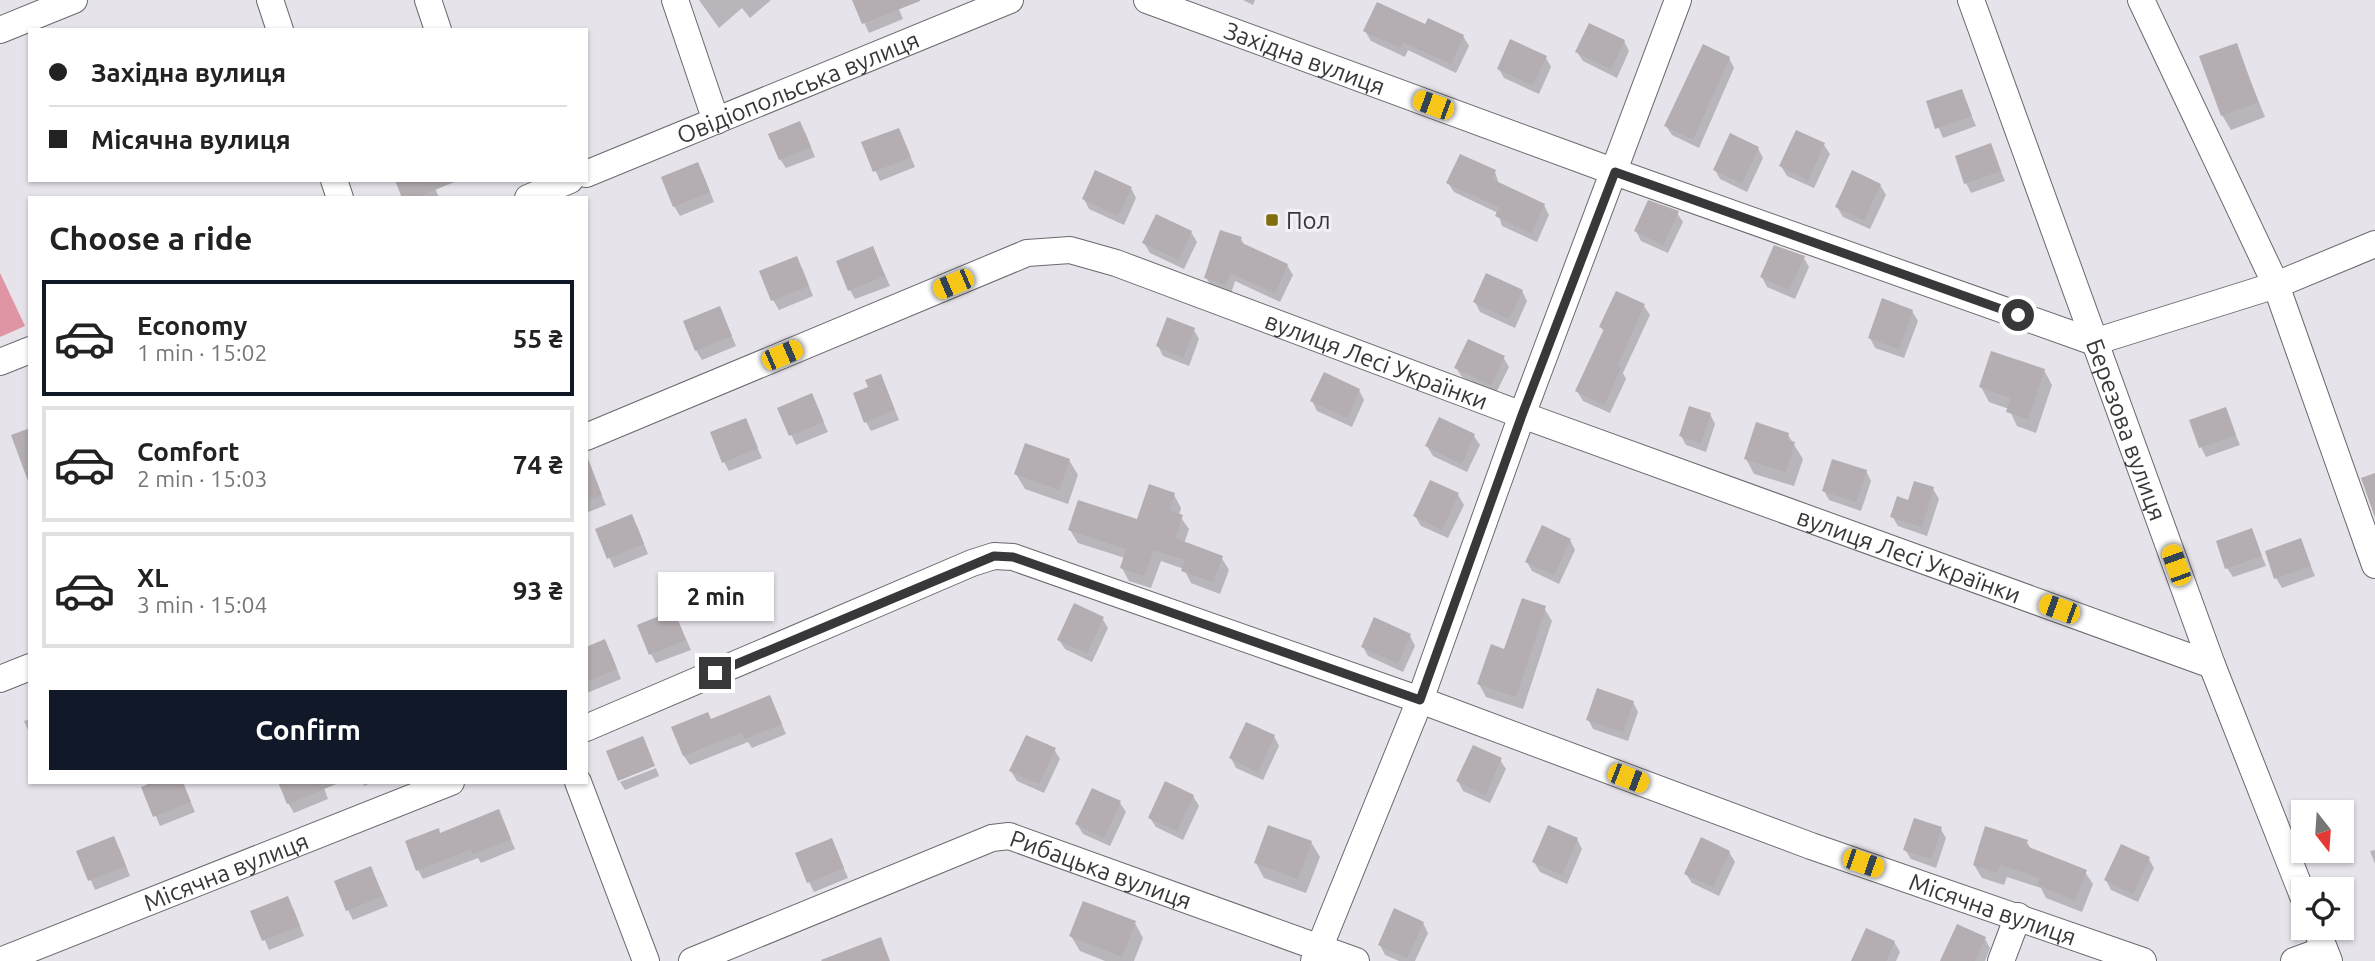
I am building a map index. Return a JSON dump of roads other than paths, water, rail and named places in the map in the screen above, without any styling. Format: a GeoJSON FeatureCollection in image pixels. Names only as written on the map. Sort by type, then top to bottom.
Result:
{"type":"FeatureCollection","features":[{"type":"Feature","properties":{"kind":"street"},"geometry":{"type":"LineString","coordinates":[[0,30],[74,0]]}},
{"type":"Feature","properties":{"kind":"street"},"geometry":{"type":"LineString","coordinates":[[270,0],[279,28]]}},
{"type":"Feature","properties":{"kind":"street"},"geometry":{"type":"LineString","coordinates":[[428,0],[437,28]]}},
{"type":"Feature","properties":{"kind":"street"},"geometry":{"type":"LineString","coordinates":[[675,0],[716,121]]}},
{"type":"Feature","properties":{"kind":"street","name":"Овідіопольська вулиця"},"geometry":{"type":"LineString","coordinates":[[588,173],[1010,0]]}},
{"type":"Feature","properties":{"kind":"street","name":"Західна вулиця"},"geometry":{"type":"LineString","coordinates":[[1147,0],[1615,172],[2094,342]]}},
{"type":"Feature","properties":{"kind":"street"},"geometry":{"type":"LineString","coordinates":[[1316,954],[1420,700],[1522,415],[1678,0]]}},
{"type":"Feature","properties":{"kind":"street","name":"Березова вулиця"},"geometry":{"type":"LineString","coordinates":[[1971,0],[2212,665],[2296,877]]}},
{"type":"Feature","properties":{"kind":"street"},"geometry":{"type":"LineString","coordinates":[[2141,0],[2276,285],[2366,519],[2375,565]]}},
{"type":"Feature","properties":{"kind":"street"},"geometry":{"type":"LineString","coordinates":[[532,196],[565,182]]}},
{"type":"Feature","properties":{"kind":"street"},"geometry":{"type":"LineString","coordinates":[[2094,342],[2276,285],[2375,244]]}},
{"type":"Feature","properties":{"kind":"street","name":"вулиця Лесі Українки"},"geometry":{"type":"LineString","coordinates":[[588,436],[1027,253],[1048,249],[1070,250],[1116,262],[1522,415],[2212,665]]}},
{"type":"Feature","properties":{"kind":"street"},"geometry":{"type":"LineString","coordinates":[[0,362],[28,351]]}},
{"type":"Feature","properties":{"kind":"street","name":"Місячна вулиця"},"geometry":{"type":"LineString","coordinates":[[588,727],[994,556],[1013,557],[1420,700],[1811,846],[2143,961]]}},
{"type":"Feature","properties":{"kind":"street"},"geometry":{"type":"LineString","coordinates":[[0,679],[28,668]]}},
{"type":"Feature","properties":{"kind":"street","name":"Місячна вулиця"},"geometry":{"type":"LineString","coordinates":[[0,961],[446,784]]}},
{"type":"Feature","properties":{"kind":"street"},"geometry":{"type":"LineString","coordinates":[[579,784],[646,961]]}},
{"type":"Feature","properties":{"kind":"street","name":"Рибацька вулиця"},"geometry":{"type":"LineString","coordinates":[[692,961],[992,838],[1009,836],[1316,954],[1356,961]]}},
{"type":"Feature","properties":{"kind":"street"},"geometry":{"type":"LineString","coordinates":[[2001,961],[2018,916]]}},
{"type":"Feature","properties":{"kind":"street"},"geometry":{"type":"LineString","coordinates":[[2294,961],[2323,946]]}},
{"type":"Feature","properties":{"kind":"place","name":"Пол"},"geometry":{"type":"Point","coordinates":[1272,220]}}]}
